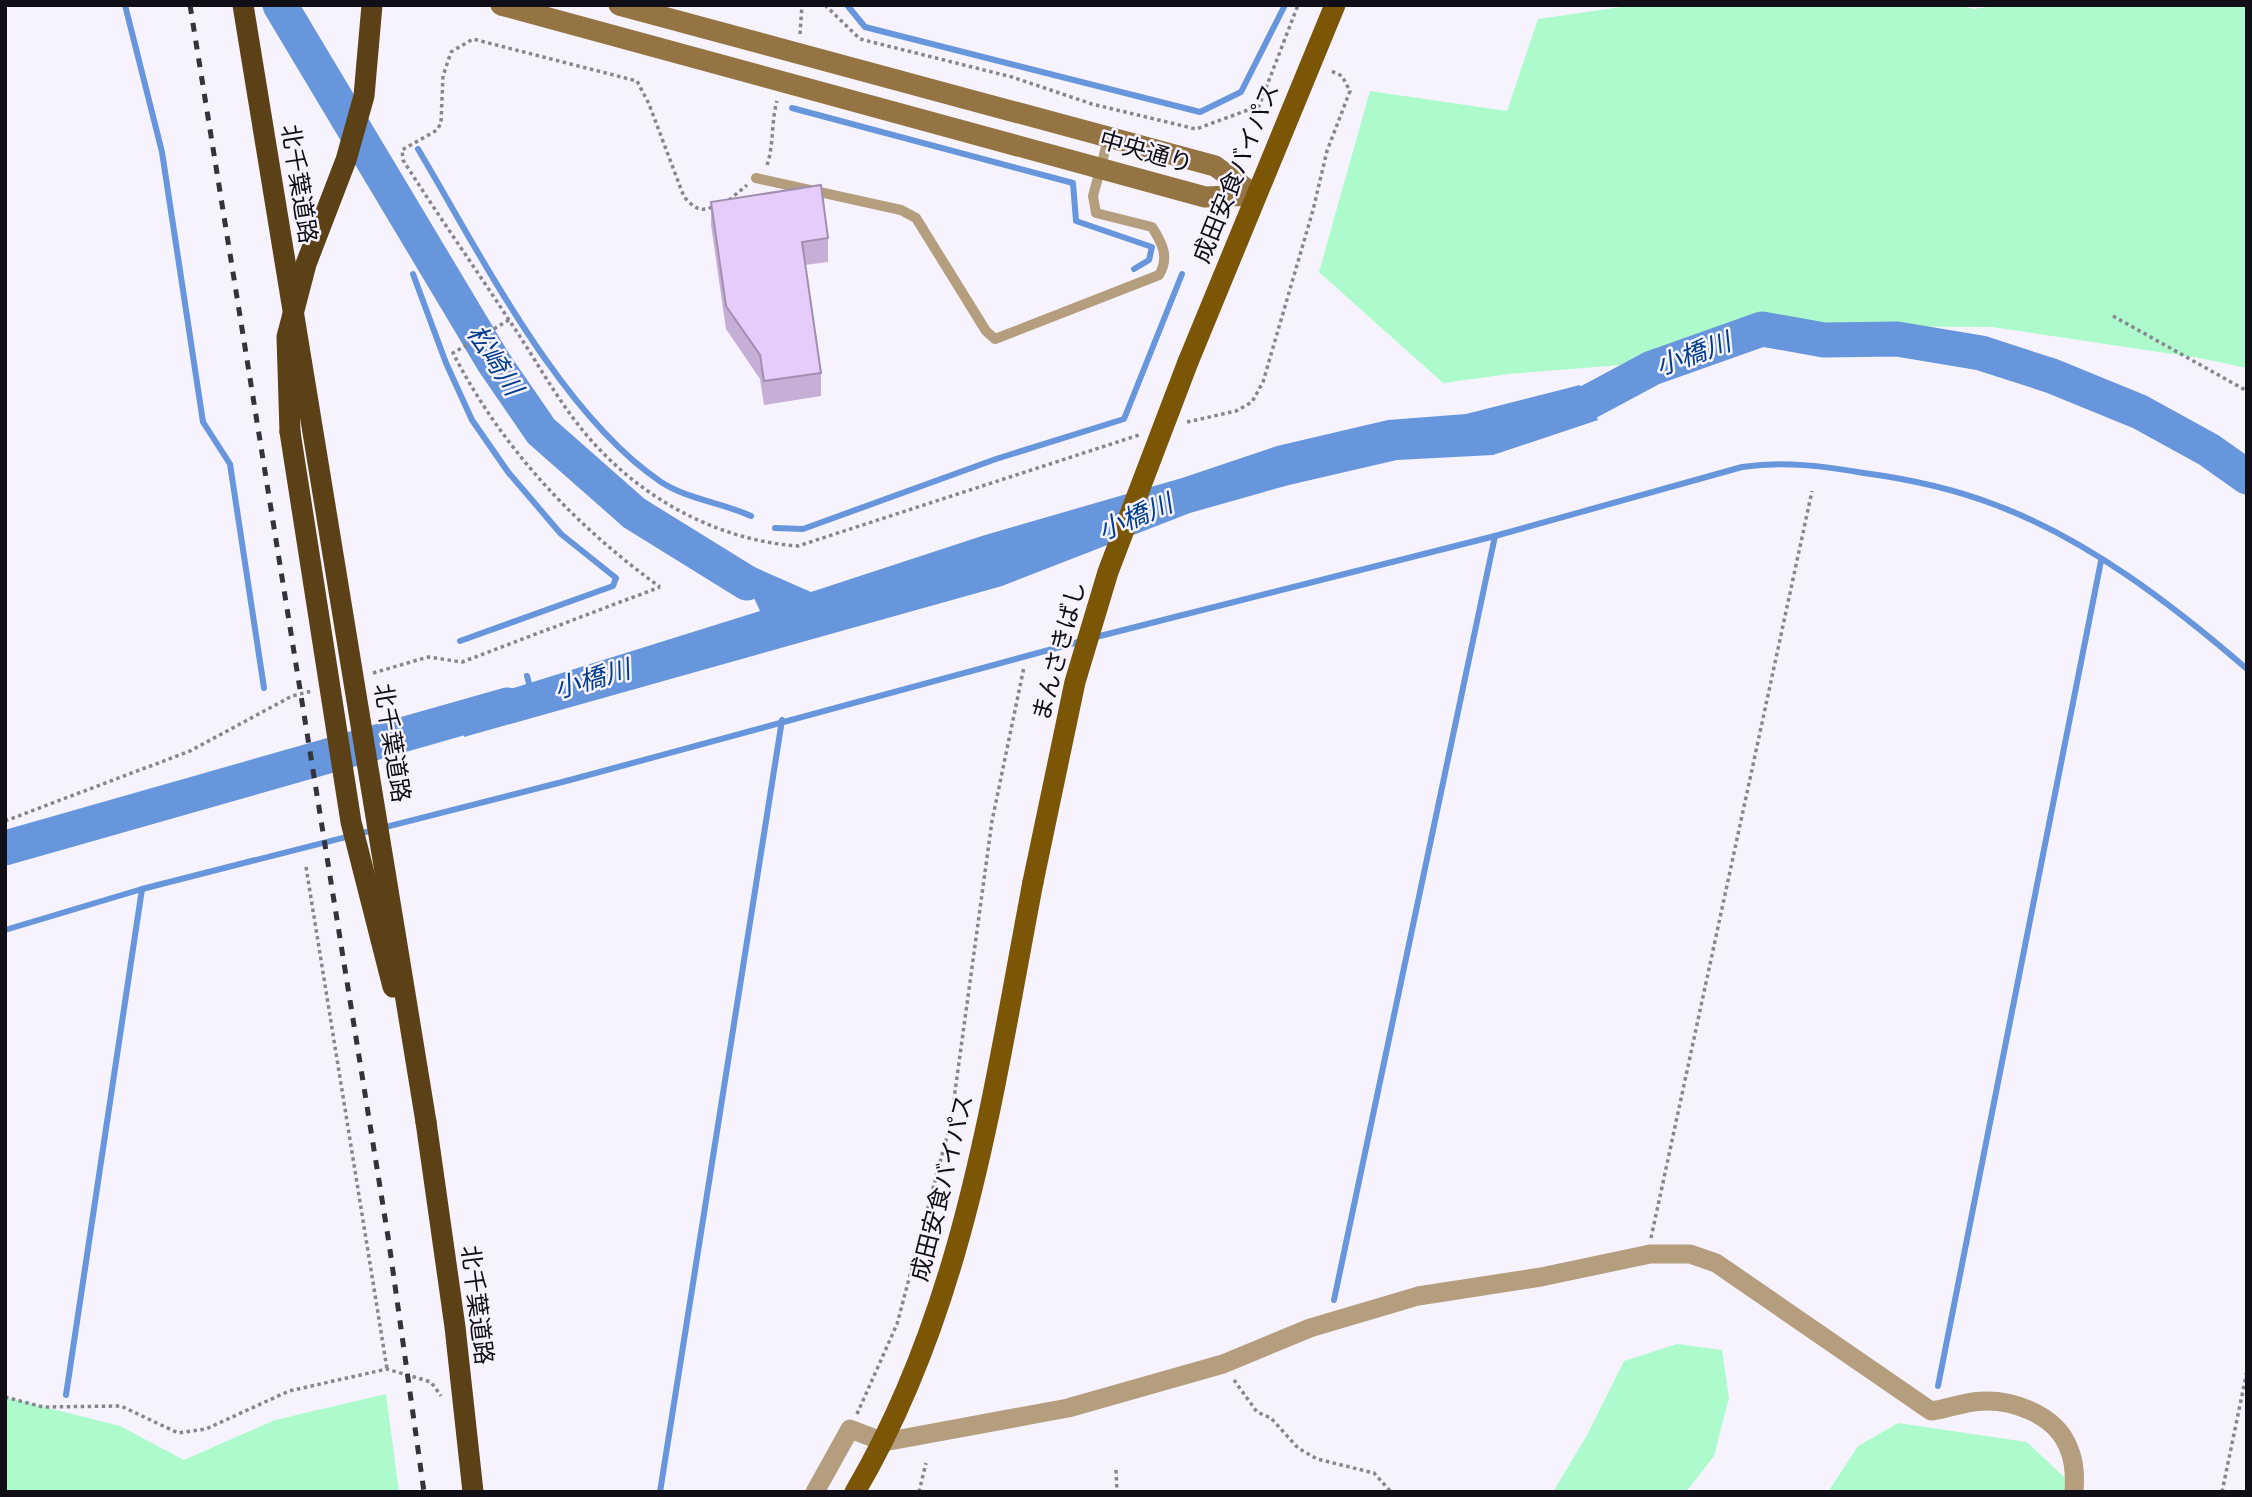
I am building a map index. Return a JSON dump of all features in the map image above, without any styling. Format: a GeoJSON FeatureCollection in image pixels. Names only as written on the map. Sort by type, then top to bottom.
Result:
{"type":"FeatureCollection","features":[{"type":"Feature","properties":{"kind":"highway","name":"北千葉道路"},"geometry":{"type":"LineString","coordinates":[[243,5],[426,1122],[455,1327],[473,1492]]}},
{"type":"Feature","properties":{"kind":"highway"},"geometry":{"type":"LineString","coordinates":[[372,9],[364,96],[346,160],[306,264],[287,337],[287,391],[290,432],[351,822],[426,1122]]}},
{"type":"Feature","properties":{"kind":"main road","name":"成田安食バイパス"},"geometry":{"type":"LineString","coordinates":[[1188,362],[1335,5]]}},
{"type":"Feature","properties":{"kind":"main road","name":"まんさきばし"},"geometry":{"type":"LineString","coordinates":[[1033,882],[1074,682],[1108,572],[1188,362]]}},
{"type":"Feature","properties":{"kind":"main road","name":"成田安食バイパス"},"geometry":{"type":"LineString","coordinates":[[855,1492],[884,1442],[936,1315],[964,1232],[1033,882]]}},
{"type":"Feature","properties":{"kind":"street","name":"中央通り"},"geometry":{"type":"LineString","coordinates":[[501,5],[1100,166],[1205,197],[1255,195]]}},
{"type":"Feature","properties":{"kind":"street","name":"中央通り"},"geometry":{"type":"LineString","coordinates":[[619,5],[1109,135],[1215,166],[1255,195]]}},
{"type":"Feature","properties":{"kind":"street"},"geometry":{"type":"LineString","coordinates":[[815,1492],[850,1429],[884,1442],[1068,1408],[1223,1364],[1310,1328],[1418,1296],[1541,1277],[1650,1254],[1690,1254],[1716,1263],[1931,1411],[1973,1402],[1993,1402],[2018,1406],[2039,1415],[2058,1431],[2069,1448],[2075,1470],[2074,1492]]}},
{"type":"Feature","properties":{"kind":"lane"},"geometry":{"type":"LineString","coordinates":[[756,178],[901,210],[916,218],[986,331],[995,339],[1159,275],[1165,265],[1163,245],[1152,227],[1096,213],[1093,196],[1109,135]]}},
{"type":"Feature","properties":{"kind":"path"},"geometry":{"type":"LineString","coordinates":[[791,51],[801,33],[802,5]]}},
{"type":"Feature","properties":{"kind":"path"},"geometry":{"type":"LineString","coordinates":[[825,5],[860,38],[1012,78],[1092,104],[1196,129],[1259,106],[1298,5]]}},
{"type":"Feature","properties":{"kind":"path"},"geometry":{"type":"LineString","coordinates":[[782,82],[771,120],[771,152],[765,172],[730,200],[706,210],[695,208],[684,197],[649,104],[636,81],[473,39],[450,52],[443,76],[441,123],[437,130],[402,150],[402,160],[470,266],[581,428],[616,466],[681,513],[765,544],[798,546],[821,541],[1142,434]]}},
{"type":"Feature","properties":{"kind":"path"},"geometry":{"type":"LineString","coordinates":[[1178,425],[1237,411],[1252,402],[1263,382],[1313,210],[1327,151],[1350,91],[1342,76],[1310,61]]}},
{"type":"Feature","properties":{"kind":"path"},"geometry":{"type":"LineString","coordinates":[[2113,316],[2247,391]]}},
{"type":"Feature","properties":{"kind":"path"},"geometry":{"type":"LineString","coordinates":[[366,675],[428,657],[461,662],[660,587],[614,553],[558,500],[519,456],[475,396],[453,353],[509,320]]}},
{"type":"Feature","properties":{"kind":"path"},"geometry":{"type":"LineString","coordinates":[[1650,1254],[1651,1236],[1812,491]]}},
{"type":"Feature","properties":{"kind":"path"},"geometry":{"type":"LineString","coordinates":[[850,1429],[897,1324],[951,1121],[992,821],[1024,667]]}},
{"type":"Feature","properties":{"kind":"path"},"geometry":{"type":"LineString","coordinates":[[5,821],[190,751],[292,696],[317,689]]}},
{"type":"Feature","properties":{"kind":"path"},"geometry":{"type":"LineString","coordinates":[[306,867],[387,1369]]}},
{"type":"Feature","properties":{"kind":"path"},"geometry":{"type":"LineString","coordinates":[[1223,1364],[1257,1412],[1270,1418],[1298,1448],[1317,1459],[1374,1473],[1391,1492]]}},
{"type":"Feature","properties":{"kind":"path"},"geometry":{"type":"LineString","coordinates":[[5,1397],[43,1407],[121,1406],[178,1433],[206,1429],[289,1391],[387,1369],[431,1382],[441,1395],[443,1409]]}},
{"type":"Feature","properties":{"kind":"path"},"geometry":{"type":"LineString","coordinates":[[2222,1492],[2247,1371]]}},
{"type":"Feature","properties":{"kind":"path"},"geometry":{"type":"LineString","coordinates":[[919,1492],[926,1463]]}},
{"type":"Feature","properties":{"kind":"path"},"geometry":{"type":"LineString","coordinates":[[1116,1470],[1117,1492]]}},
{"type":"Feature","properties":{"kind":"green space"},"geometry":{"type":"Polygon","coordinates":[[[1635,5],[1957,5],[1973,9],[2003,5],[2247,5],[2247,368],[2199,358],[1992,327],[1789,326],[1634,364],[1509,374],[1443,383],[1319,272],[1370,91],[1507,111],[1538,19],[1635,5]]]}},
{"type":"Feature","properties":{"kind":"green space"},"geometry":{"type":"Polygon","coordinates":[[[1677,1344],[1722,1350],[1729,1398],[1714,1456],[1686,1492],[1553,1492],[1586,1437],[1624,1361],[1677,1344]]]}},
{"type":"Feature","properties":{"kind":"green space"},"geometry":{"type":"Polygon","coordinates":[[[386,1394],[399,1492],[5,1492],[5,1397],[120,1426],[184,1460],[275,1420],[386,1394]]]}},
{"type":"Feature","properties":{"kind":"green space"},"geometry":{"type":"Polygon","coordinates":[[[1898,1423],[2027,1442],[2080,1492],[1828,1492],[1858,1446],[1898,1423]]]}},
{"type":"Feature","properties":{"kind":"water"},"geometry":{"type":"Polygon","coordinates":[[[1580,385],[1598,420],[1493,455],[1397,460],[1289,485],[1190,513],[1002,586],[464,737],[459,705],[760,611],[754,598],[673,557],[736,559],[811,592],[985,535],[1182,478],[1277,446],[1388,420],[1466,414],[1580,385]]]}},
{"type":"Feature","properties":{"kind":"building"},"geometry":{"type":"Polygon","coordinates":[[[821,185],[828,238],[802,242],[821,373],[764,381],[760,355],[726,306],[711,202],[821,185]]]}},
{"type":"Feature","properties":{"kind":"waterway"},"geometry":{"type":"LineString","coordinates":[[125,5],[162,152],[203,422],[230,464],[264,688]]}},
{"type":"Feature","properties":{"kind":"waterway","name":"松崎川"},"geometry":{"type":"LineString","coordinates":[[280,5],[493,361],[541,431],[634,513],[747,583]]}},
{"type":"Feature","properties":{"kind":"waterway"},"geometry":{"type":"LineString","coordinates":[[847,5],[865,27],[1200,112],[1241,92],[1285,5]]}},
{"type":"Feature","properties":{"kind":"waterway"},"geometry":{"type":"LineString","coordinates":[[792,108],[1073,183],[1076,221],[1152,247],[1149,260],[1134,269]]}},
{"type":"Feature","properties":{"kind":"waterway"},"geometry":{"type":"LineString","coordinates":[[418,149],[525,329],[589,416],[624,452],[661,482],[682,493],[751,516]]}},
{"type":"Feature","properties":{"kind":"waterway"},"geometry":{"type":"LineString","coordinates":[[413,274],[446,363],[472,420],[508,472],[561,534],[616,578],[613,586],[460,641]]}},
{"type":"Feature","properties":{"kind":"waterway"},"geometry":{"type":"LineString","coordinates":[[775,528],[803,529],[996,459],[1124,419],[1182,274]]}},
{"type":"Feature","properties":{"kind":"waterway","name":"小橋川"},"geometry":{"type":"LineString","coordinates":[[1542,413],[1583,405],[1652,368],[1762,329],[1824,340],[1897,339],[1981,353],[2052,376],[2140,412],[2209,450],[2247,477]]}},
{"type":"Feature","properties":{"kind":"waterway"},"geometry":{"type":"LineString","coordinates":[[1092,638],[1495,536],[1742,467],[1788,464],[1834,468],[1929,485],[1977,498],[2028,518],[2062,535],[2127,575],[2247,669]]}},
{"type":"Feature","properties":{"kind":"waterway"},"geometry":{"type":"LineString","coordinates":[[1334,1300],[1495,536]]}},
{"type":"Feature","properties":{"kind":"waterway"},"geometry":{"type":"LineString","coordinates":[[1938,1386],[2101,561]]}},
{"type":"Feature","properties":{"kind":"waterway"},"geometry":{"type":"LineString","coordinates":[[5,930],[142,889],[570,780],[1082,641]]}},
{"type":"Feature","properties":{"kind":"waterway"},"geometry":{"type":"LineString","coordinates":[[527,676],[531,691]]}},
{"type":"Feature","properties":{"kind":"waterway","name":"小橋川"},"geometry":{"type":"LineString","coordinates":[[5,848],[507,705]]}},
{"type":"Feature","properties":{"kind":"waterway"},"geometry":{"type":"LineString","coordinates":[[660,1492],[782,720]]}},
{"type":"Feature","properties":{"kind":"waterway"},"geometry":{"type":"LineString","coordinates":[[66,1395],[142,889]]}},
{"type":"Feature","properties":{"kind":"railway"},"geometry":{"type":"LineString","coordinates":[[190,5],[389,1243],[424,1492]]}}]}
